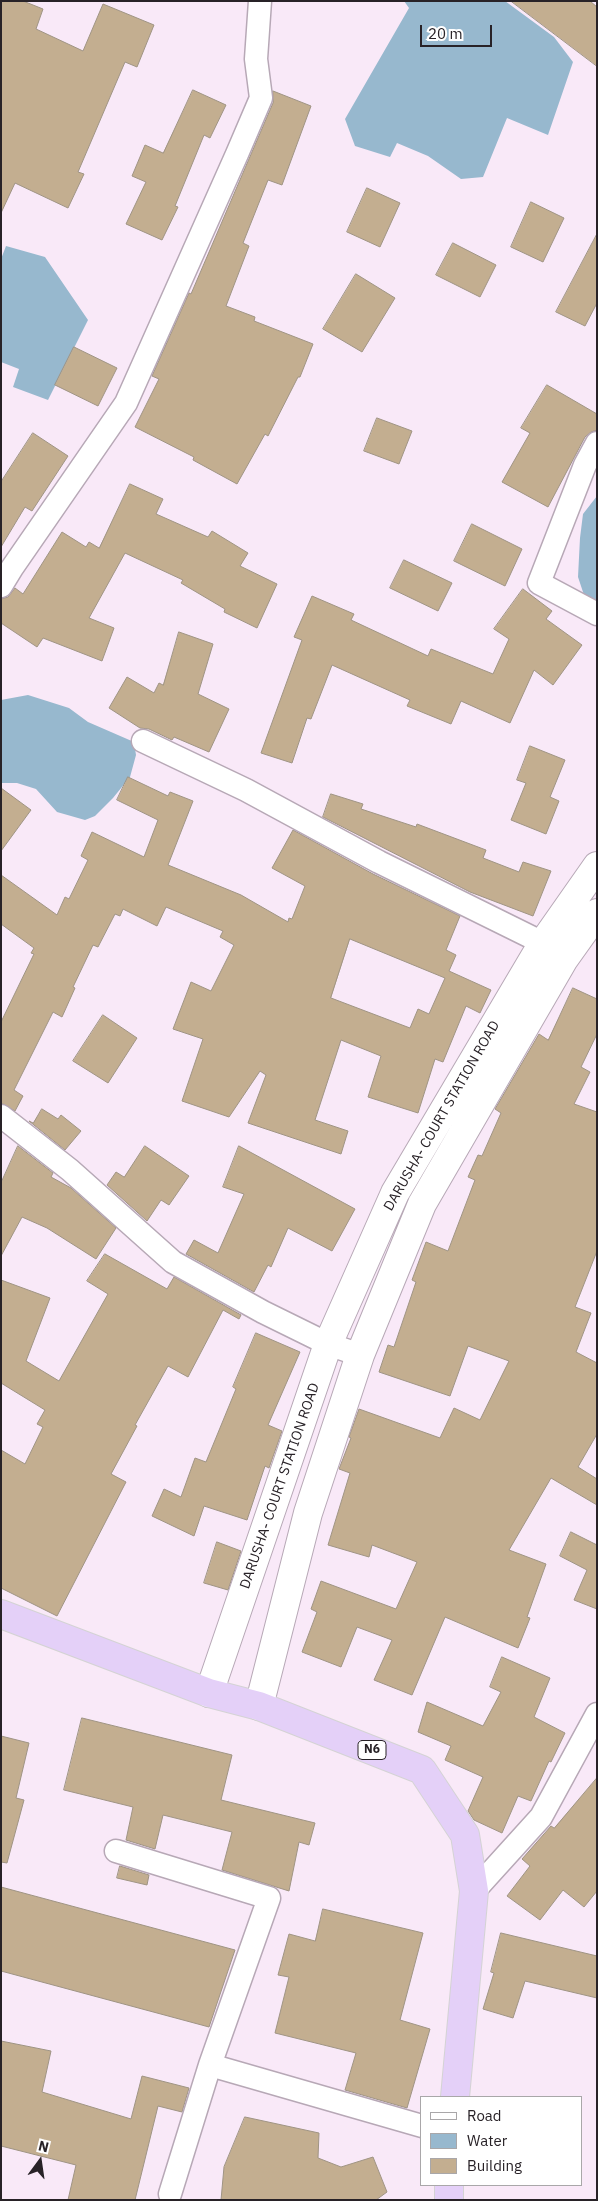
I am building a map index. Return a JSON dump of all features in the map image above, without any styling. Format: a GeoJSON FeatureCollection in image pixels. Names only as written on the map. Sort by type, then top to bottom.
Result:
{"type":"FeatureCollection","features":[{"type":"Feature","properties":{"kind":"highway","name":"N6"},"geometry":{"type":"LineString","coordinates":[[1,1614],[209,1693],[259,1706],[422,1770],[465,1835],[474,1891],[456,2096]]}},
{"type":"Feature","properties":{"kind":"highway"},"geometry":{"type":"LineString","coordinates":[[449,2200],[450,2186]]}},
{"type":"Feature","properties":{"kind":"street"},"geometry":{"type":"LineString","coordinates":[[1,586],[126,402],[237,154],[261,98],[256,59],[260,1]]}},
{"type":"Feature","properties":{"kind":"street"},"geometry":{"type":"LineString","coordinates":[[597,443],[585,465],[539,583],[597,614]]}},
{"type":"Feature","properties":{"kind":"street"},"geometry":{"type":"LineString","coordinates":[[143,741],[246,790],[379,862],[553,951]]}},
{"type":"Feature","properties":{"kind":"street","name":"DARUSHA- COURT STATION ROAD"},"geometry":{"type":"LineString","coordinates":[[259,1706],[308,1513],[360,1355],[422,1204],[597,866]]}},
{"type":"Feature","properties":{"kind":"street","name":"DARUSHA- COURT STATION ROAD"},"geometry":{"type":"LineString","coordinates":[[209,1693],[328,1344],[395,1193],[553,951],[597,913]]}},
{"type":"Feature","properties":{"kind":"street"},"geometry":{"type":"LineString","coordinates":[[1,1116],[70,1170],[173,1262],[263,1312],[328,1344],[360,1355]]}},
{"type":"Feature","properties":{"kind":"street"},"geometry":{"type":"LineString","coordinates":[[474,1891],[541,1817],[597,1714]]}},
{"type":"Feature","properties":{"kind":"street"},"geometry":{"type":"LineString","coordinates":[[116,1851],[269,1898],[210,2066],[170,2194]]}},
{"type":"Feature","properties":{"kind":"street"},"geometry":{"type":"LineString","coordinates":[[210,2066],[420,2125]]}},
{"type":"Feature","properties":{"kind":"water"},"geometry":{"type":"Polygon","coordinates":[[[404,1],[505,1],[554,37],[573,62],[548,135],[507,118],[483,177],[461,179],[428,156],[397,143],[390,157],[355,146],[345,119],[409,8],[404,1]]]}},
{"type":"Feature","properties":{"kind":"water"},"geometry":{"type":"Polygon","coordinates":[[[6,246],[45,257],[88,320],[48,400],[13,387],[19,369],[1,362],[1,259],[6,246]]]}},
{"type":"Feature","properties":{"kind":"water"},"geometry":{"type":"Polygon","coordinates":[[[597,496],[597,607],[586,601],[578,577],[583,514],[597,496]]]}},
{"type":"Feature","properties":{"kind":"water"},"geometry":{"type":"Polygon","coordinates":[[[28,695],[69,708],[88,722],[134,742],[136,755],[130,777],[95,816],[85,820],[57,812],[36,789],[17,783],[1,783],[1,700],[28,695]]]}},
{"type":"Feature","properties":{"kind":"building"},"geometry":{"type":"Polygon","coordinates":[[[1,1],[23,1],[43,9],[36,29],[83,51],[103,4],[154,25],[137,67],[125,62],[78,172],[84,174],[68,208],[15,183],[1,213],[1,1]]]}},
{"type":"Feature","properties":{"kind":"building"},"geometry":{"type":"Polygon","coordinates":[[[511,1],[590,1],[597,7],[597,66],[511,1]]]}},
{"type":"Feature","properties":{"kind":"building"},"geometry":{"type":"Polygon","coordinates":[[[193,90],[226,105],[210,138],[204,135],[175,206],[178,207],[162,240],[126,224],[146,182],[132,176],[145,145],[163,153],[193,90]]]}},
{"type":"Feature","properties":{"kind":"building"},"geometry":{"type":"Polygon","coordinates":[[[273,91],[311,106],[282,185],[268,180],[243,243],[249,246],[226,306],[255,317],[254,321],[313,344],[300,377],[298,377],[268,436],[265,434],[237,484],[193,460],[194,457],[135,427],[159,379],[152,376],[189,293],[191,294],[273,103],[273,91]]]}},
{"type":"Feature","properties":{"kind":"building"},"geometry":{"type":"Polygon","coordinates":[[[367,188],[400,203],[380,247],[347,232],[367,188]]]}},
{"type":"Feature","properties":{"kind":"building"},"geometry":{"type":"Polygon","coordinates":[[[531,202],[564,218],[543,262],[511,247],[531,202]]]}},
{"type":"Feature","properties":{"kind":"building"},"geometry":{"type":"Polygon","coordinates":[[[597,234],[597,303],[585,326],[556,312],[597,234]]]}},
{"type":"Feature","properties":{"kind":"building"},"geometry":{"type":"Polygon","coordinates":[[[453,243],[496,265],[480,297],[436,275],[453,243]]]}},
{"type":"Feature","properties":{"kind":"building"},"geometry":{"type":"Polygon","coordinates":[[[356,274],[395,298],[362,352],[323,329],[356,274]]]}},
{"type":"Feature","properties":{"kind":"building"},"geometry":{"type":"Polygon","coordinates":[[[74,347],[117,368],[98,406],[55,385],[74,347]]]}},
{"type":"Feature","properties":{"kind":"building"},"geometry":{"type":"Polygon","coordinates":[[[547,385],[597,414],[597,430],[585,437],[548,507],[502,482],[530,433],[521,428],[547,385]]]}},
{"type":"Feature","properties":{"kind":"building"},"geometry":{"type":"Polygon","coordinates":[[[377,418],[412,431],[399,464],[364,451],[377,418]]]}},
{"type":"Feature","properties":{"kind":"building"},"geometry":{"type":"Polygon","coordinates":[[[33,433],[68,456],[32,511],[25,507],[1,547],[1,482],[33,433]]]}},
{"type":"Feature","properties":{"kind":"building"},"geometry":{"type":"Polygon","coordinates":[[[130,484],[163,499],[156,514],[208,537],[212,531],[248,553],[240,566],[277,584],[257,628],[224,612],[225,609],[181,583],[183,580],[125,553],[89,618],[114,628],[102,661],[43,638],[37,647],[1,623],[1,599],[8,597],[15,588],[23,594],[62,532],[86,547],[89,542],[99,548],[130,484]]]}},
{"type":"Feature","properties":{"kind":"building"},"geometry":{"type":"Polygon","coordinates":[[[472,524],[522,549],[505,586],[454,561],[472,524]]]}},
{"type":"Feature","properties":{"kind":"building"},"geometry":{"type":"Polygon","coordinates":[[[404,560],[452,583],[438,611],[390,588],[404,560]]]}},
{"type":"Feature","properties":{"kind":"building"},"geometry":{"type":"Polygon","coordinates":[[[523,589],[552,611],[546,619],[582,645],[553,685],[534,670],[510,723],[461,701],[451,724],[407,706],[410,700],[332,665],[311,719],[307,718],[292,763],[261,753],[302,640],[294,637],[312,596],[354,614],[351,620],[428,656],[431,649],[493,674],[509,639],[494,629],[523,589]]]}},
{"type":"Feature","properties":{"kind":"building"},"geometry":{"type":"Polygon","coordinates":[[[179,632],[213,644],[198,694],[229,709],[209,752],[174,737],[172,740],[149,729],[140,728],[109,708],[127,677],[154,693],[159,683],[163,685],[179,632]]]}},
{"type":"Feature","properties":{"kind":"building"},"geometry":{"type":"Polygon","coordinates":[[[530,746],[565,760],[550,797],[559,801],[546,834],[511,820],[526,783],[517,780],[530,746]]]}},
{"type":"Feature","properties":{"kind":"building"},"geometry":{"type":"Polygon","coordinates":[[[128,777],[168,796],[170,792],[193,801],[168,865],[241,895],[288,922],[289,918],[292,919],[305,886],[272,868],[293,830],[373,874],[460,916],[446,950],[456,955],[449,971],[491,990],[480,1013],[466,1006],[443,1062],[435,1059],[418,1113],[368,1097],[381,1056],[341,1040],[315,1120],[348,1131],[341,1154],[248,1123],[266,1075],[260,1071],[229,1117],[182,1101],[203,1039],[173,1029],[191,982],[211,991],[234,945],[220,937],[223,931],[166,907],[157,926],[123,909],[120,916],[115,914],[98,947],[93,945],[73,987],[75,988],[62,1017],[53,1012],[14,1090],[23,1096],[15,1111],[1,1103],[1,1022],[34,954],[31,953],[34,948],[1,924],[1,875],[57,915],[65,897],[69,899],[88,860],[81,856],[92,832],[144,857],[158,820],[117,800],[128,777]],[[350,939],[331,998],[410,1028],[418,1009],[429,1014],[445,978],[350,939]]]}},
{"type":"Feature","properties":{"kind":"building"},"geometry":{"type":"Polygon","coordinates":[[[1,788],[31,810],[1,851],[1,788]]]}},
{"type":"Feature","properties":{"kind":"building"},"geometry":{"type":"Polygon","coordinates":[[[331,794],[363,804],[361,809],[416,827],[417,824],[486,850],[483,858],[519,872],[523,862],[551,871],[533,916],[470,892],[323,817],[331,794]]]}},
{"type":"Feature","properties":{"kind":"building"},"geometry":{"type":"Polygon","coordinates":[[[573,988],[597,999],[597,1034],[581,1067],[590,1072],[574,1104],[597,1112],[597,1251],[575,1307],[591,1313],[576,1352],[597,1363],[597,1434],[578,1467],[597,1479],[597,1505],[551,1478],[509,1550],[546,1564],[527,1617],[530,1618],[518,1648],[445,1617],[412,1695],[374,1680],[392,1640],[357,1627],[341,1667],[302,1652],[317,1612],[311,1609],[321,1581],[396,1609],[417,1562],[372,1545],[369,1557],[328,1545],[350,1473],[339,1469],[351,1438],[349,1437],[359,1409],[440,1438],[454,1408],[480,1420],[509,1361],[468,1346],[450,1396],[379,1372],[388,1345],[394,1347],[416,1282],[412,1280],[426,1242],[448,1251],[475,1180],[468,1177],[478,1155],[482,1156],[501,1113],[495,1109],[539,1034],[548,1040],[573,988]]]}},
{"type":"Feature","properties":{"kind":"building"},"geometry":{"type":"Polygon","coordinates":[[[103,1015],[137,1038],[108,1083],[73,1061],[103,1015]]]}},
{"type":"Feature","properties":{"kind":"building"},"geometry":{"type":"Polygon","coordinates":[[[42,1109],[58,1119],[61,1115],[81,1131],[65,1150],[29,1121],[33,1123],[42,1109]]]}},
{"type":"Feature","properties":{"kind":"building"},"geometry":{"type":"Polygon","coordinates":[[[18,1146],[53,1173],[51,1177],[71,1188],[116,1228],[96,1259],[47,1228],[22,1217],[1,1256],[1,1183],[18,1146]]]}},
{"type":"Feature","properties":{"kind":"building"},"geometry":{"type":"Polygon","coordinates":[[[145,1146],[189,1176],[169,1205],[161,1200],[147,1221],[107,1185],[116,1172],[124,1177],[145,1146]]]}},
{"type":"Feature","properties":{"kind":"building"},"geometry":{"type":"Polygon","coordinates":[[[239,1146],[355,1209],[332,1251],[288,1228],[271,1267],[268,1265],[254,1292],[186,1254],[194,1240],[218,1253],[244,1194],[223,1187],[239,1146]]]}},
{"type":"Feature","properties":{"kind":"building"},"geometry":{"type":"Polygon","coordinates":[[[105,1254],[167,1289],[174,1277],[241,1315],[239,1319],[223,1310],[188,1377],[168,1366],[135,1425],[137,1426],[111,1474],[126,1482],[57,1616],[1,1588],[1,1450],[25,1464],[43,1427],[37,1424],[45,1410],[1,1383],[1,1280],[50,1298],[26,1361],[59,1381],[108,1294],[87,1281],[105,1254]]]}},
{"type":"Feature","properties":{"kind":"building"},"geometry":{"type":"Polygon","coordinates":[[[256,1333],[300,1352],[268,1425],[282,1431],[269,1468],[265,1466],[247,1520],[204,1506],[194,1536],[152,1516],[164,1489],[181,1497],[195,1458],[206,1462],[236,1389],[233,1387],[256,1333]]]}},
{"type":"Feature","properties":{"kind":"building"},"geometry":{"type":"Polygon","coordinates":[[[571,1532],[597,1545],[597,1609],[574,1600],[587,1570],[560,1556],[571,1532]]]}},
{"type":"Feature","properties":{"kind":"building"},"geometry":{"type":"Polygon","coordinates":[[[217,1542],[241,1551],[228,1590],[204,1583],[217,1542]]]}},
{"type":"Feature","properties":{"kind":"building"},"geometry":{"type":"Polygon","coordinates":[[[502,1657],[550,1678],[534,1717],[565,1733],[551,1762],[549,1761],[531,1801],[518,1796],[502,1833],[474,1820],[468,1811],[483,1777],[445,1760],[451,1746],[418,1732],[427,1702],[483,1726],[501,1692],[490,1687],[502,1657]]]}},
{"type":"Feature","properties":{"kind":"building"},"geometry":{"type":"Polygon","coordinates":[[[82,1718],[232,1755],[221,1800],[315,1823],[309,1845],[299,1842],[289,1891],[222,1870],[232,1832],[163,1815],[155,1849],[126,1840],[133,1807],[64,1790],[82,1718]]]}},
{"type":"Feature","properties":{"kind":"building"},"geometry":{"type":"Polygon","coordinates":[[[1,1736],[29,1743],[16,1798],[24,1800],[7,1863],[1,1862],[1,1736]]]}},
{"type":"Feature","properties":{"kind":"building"},"geometry":{"type":"Polygon","coordinates":[[[597,1778],[597,1891],[584,1907],[563,1890],[540,1920],[507,1896],[530,1866],[522,1859],[551,1826],[554,1828],[597,1778]]]}},
{"type":"Feature","properties":{"kind":"building"},"geometry":{"type":"Polygon","coordinates":[[[120,1866],[149,1875],[147,1885],[117,1878],[120,1866]]]}},
{"type":"Feature","properties":{"kind":"building"},"geometry":{"type":"Polygon","coordinates":[[[1,1887],[235,1950],[209,2027],[1,1971],[1,1887]]]}},
{"type":"Feature","properties":{"kind":"building"},"geometry":{"type":"Polygon","coordinates":[[[323,1909],[423,1933],[400,2020],[430,2029],[407,2108],[345,2090],[356,2053],[275,2033],[289,1977],[278,1975],[289,1934],[315,1941],[323,1909]]]}},
{"type":"Feature","properties":{"kind":"building"},"geometry":{"type":"Polygon","coordinates":[[[501,1933],[597,1956],[597,1998],[525,1981],[513,2018],[483,2009],[494,1973],[491,1972],[501,1933]]]}},
{"type":"Feature","properties":{"kind":"building"},"geometry":{"type":"Polygon","coordinates":[[[1,2041],[51,2051],[42,2092],[131,2119],[142,2076],[189,2088],[182,2112],[158,2106],[135,2200],[68,2200],[76,2165],[1,2146],[1,2041]]]}},
{"type":"Feature","properties":{"kind":"building"},"geometry":{"type":"Polygon","coordinates":[[[245,2117],[319,2133],[318,2158],[341,2167],[373,2157],[387,2192],[376,2200],[221,2200],[224,2167],[245,2117]]]}}]}
